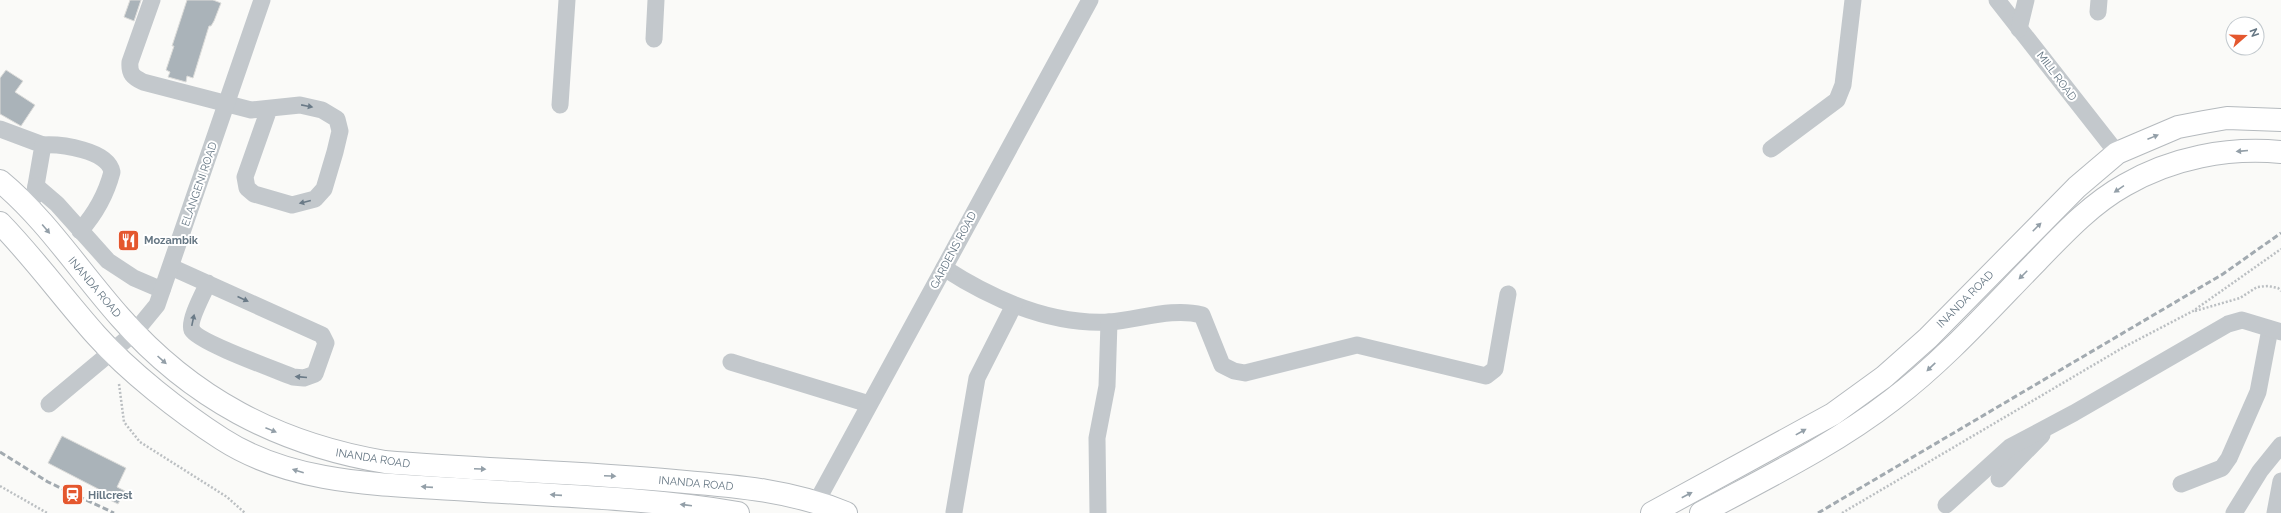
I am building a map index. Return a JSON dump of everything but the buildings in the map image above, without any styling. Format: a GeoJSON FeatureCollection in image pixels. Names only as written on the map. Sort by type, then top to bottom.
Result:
{"type":"FeatureCollection","features":[{"type":"Feature","properties":{"kind":"main road","name":"INANDA ROAD"},"geometry":{"type":"LineString","coordinates":[[1652,513],[1833,414],[1884,377],[1928,338],[2077,187],[2117,153],[2178,127],[2227,118],[2281,120]]}},
{"type":"Feature","properties":{"kind":"main road"},"geometry":{"type":"LineString","coordinates":[[1701,513],[1814,452],[1893,400],[1924,373],[2090,209],[2125,185],[2173,163],[2206,155],[2249,150],[2281,152]]}},
{"type":"Feature","properties":{"kind":"main road","name":"INANDA ROAD"},"geometry":{"type":"LineString","coordinates":[[0,181],[31,211],[134,333],[162,360],[221,405],[257,424],[313,446],[346,456],[384,462],[630,477],[772,490],[816,501],[846,513]]}},
{"type":"Feature","properties":{"kind":"main road","name":"INANDA ROAD"},"geometry":{"type":"LineString","coordinates":[[0,224],[27,251],[96,335],[112,351],[175,406],[223,440],[261,459],[301,472],[364,483],[663,502],[738,513]]}},
{"type":"Feature","properties":{"kind":"street"},"geometry":{"type":"LineString","coordinates":[[152,0],[130,62],[129,70],[132,77],[143,82],[226,105],[251,110],[300,105],[322,110],[337,119],[340,131],[335,152],[324,189],[315,200],[292,204],[254,194],[247,188],[245,177],[269,109]]}},
{"type":"Feature","properties":{"kind":"street","name":"ELANGENI ROAD"},"geometry":{"type":"LineString","coordinates":[[49,404],[134,333],[158,305],[262,0]]}},
{"type":"Feature","properties":{"kind":"street"},"geometry":{"type":"LineString","coordinates":[[560,105],[567,0]]}},
{"type":"Feature","properties":{"kind":"street"},"geometry":{"type":"LineString","coordinates":[[654,40],[656,0]]}},
{"type":"Feature","properties":{"kind":"street","name":"GARDENS ROAD"},"geometry":{"type":"LineString","coordinates":[[816,501],[1090,0]]}},
{"type":"Feature","properties":{"kind":"street"},"geometry":{"type":"LineString","coordinates":[[1771,149],[1837,100],[1843,85],[1853,0]]}},
{"type":"Feature","properties":{"kind":"street","name":"MILL ROAD"},"geometry":{"type":"LineString","coordinates":[[1997,0],[2117,153]]}},
{"type":"Feature","properties":{"kind":"street"},"geometry":{"type":"LineString","coordinates":[[2019,29],[2026,0]]}},
{"type":"Feature","properties":{"kind":"street"},"geometry":{"type":"LineString","coordinates":[[0,129],[43,145],[62,145],[76,148],[104,159],[111,168],[112,172],[103,199],[97,211],[80,231]]}},
{"type":"Feature","properties":{"kind":"street"},"geometry":{"type":"LineString","coordinates":[[31,211],[43,145]]}},
{"type":"Feature","properties":{"kind":"street"},"geometry":{"type":"LineString","coordinates":[[36,186],[57,204],[108,261],[134,278],[162,290]]}},
{"type":"Feature","properties":{"kind":"street"},"geometry":{"type":"LineString","coordinates":[[171,267],[208,283],[322,335],[326,344],[314,374],[304,378],[293,376],[214,345],[195,333],[192,330],[192,321],[208,283]]}},
{"type":"Feature","properties":{"kind":"street"},"geometry":{"type":"LineString","coordinates":[[944,268],[964,280],[1014,305],[1074,322],[1109,322],[1189,312],[1202,316],[1222,364],[1234,372],[1245,373],[1357,345],[1486,376],[1495,369],[1508,294]]}},
{"type":"Feature","properties":{"kind":"street"},"geometry":{"type":"LineString","coordinates":[[954,512],[977,378],[1014,305]]}},
{"type":"Feature","properties":{"kind":"street"},"geometry":{"type":"LineString","coordinates":[[1946,505],[2010,447],[2054,424],[2228,324],[2242,320],[2276,330],[2258,392],[2229,458],[2222,468],[2181,484]]}},
{"type":"Feature","properties":{"kind":"street"},"geometry":{"type":"LineString","coordinates":[[1098,513],[1097,438],[1107,386],[1109,322]]}},
{"type":"Feature","properties":{"kind":"street"},"geometry":{"type":"LineString","coordinates":[[731,362],[869,404]]}},
{"type":"Feature","properties":{"kind":"street"},"geometry":{"type":"LineString","coordinates":[[1998,479],[2054,424]]}},
{"type":"Feature","properties":{"kind":"street"},"geometry":{"type":"LineString","coordinates":[[2234,513],[2260,471],[2281,445]]}},
{"type":"Feature","properties":{"kind":"street"},"geometry":{"type":"LineString","coordinates":[[2275,513],[2281,481]]}},
{"type":"Feature","properties":{"kind":"path"},"geometry":{"type":"LineString","coordinates":[[1842,513],[2124,347],[2193,312],[2281,249]]}},
{"type":"Feature","properties":{"kind":"path"},"geometry":{"type":"LineString","coordinates":[[2193,312],[2240,298],[2257,287],[2268,286],[2278,288],[2281,291]]}},
{"type":"Feature","properties":{"kind":"path"},"geometry":{"type":"LineString","coordinates":[[118,380],[124,422],[140,442],[227,497],[245,513]]}},
{"type":"Feature","properties":{"kind":"path"},"geometry":{"type":"LineString","coordinates":[[0,486],[47,513]]}},
{"type":"Feature","properties":{"kind":"railway"},"geometry":{"type":"LineString","coordinates":[[1818,513],[2223,274],[2281,233]]}},
{"type":"Feature","properties":{"kind":"railway"},"geometry":{"type":"LineString","coordinates":[[0,452],[48,482],[114,513]]}},
{"type":"Feature","properties":{"kind":"place","name":"Mozambik"},"geometry":{"type":"Point","coordinates":[129,240]}},
{"type":"Feature","properties":{"kind":"place","name":"Hillcrest"},"geometry":{"type":"Point","coordinates":[73,495]}}]}
